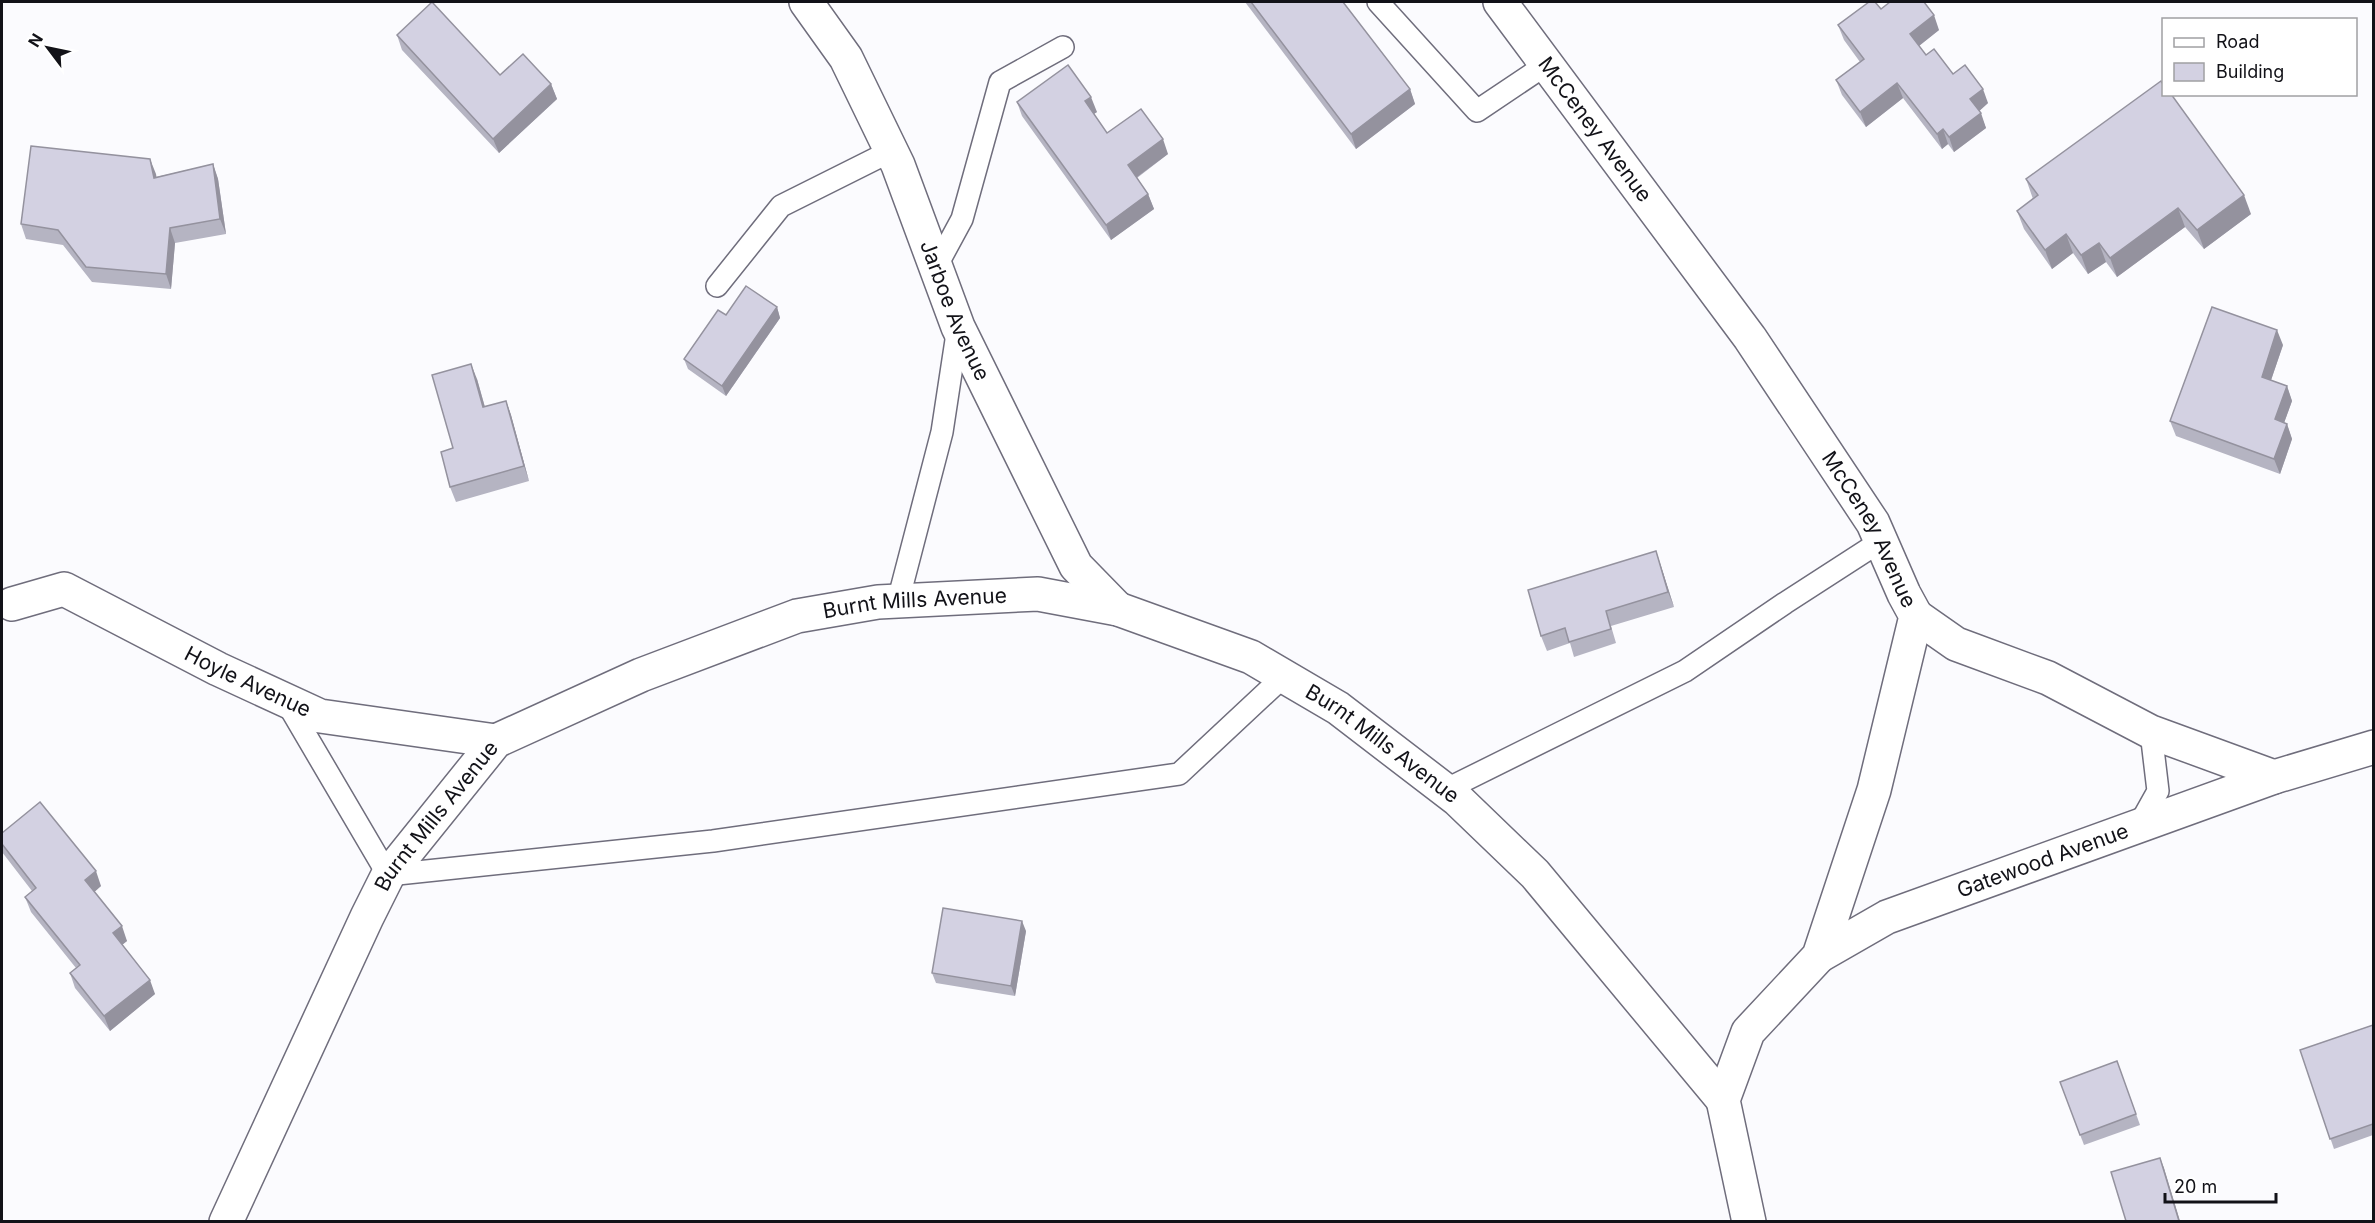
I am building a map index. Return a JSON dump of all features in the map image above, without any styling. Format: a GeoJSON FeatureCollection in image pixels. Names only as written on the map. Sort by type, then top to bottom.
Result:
{"type":"FeatureCollection","features":[{"type":"Feature","properties":{"kind":"street","name":"Jarboe Avenue"},"geometry":{"type":"LineString","coordinates":[[806,2],[846,58],[891,151],[958,327],[1076,566],[1118,609]]}},
{"type":"Feature","properties":{"kind":"street","name":"McCeney Avenue"},"geometry":{"type":"LineString","coordinates":[[1500,2],[1750,338],[1873,523],[1916,616],[1874,790],[1819,956],[1748,1032],[1723,1100]]}},
{"type":"Feature","properties":{"kind":"street","name":"Hoyle Avenue"},"geometry":{"type":"LineString","coordinates":[[12,604],[64,589],[218,669],[320,716],[496,741]]}},
{"type":"Feature","properties":{"kind":"street","name":"Burnt Mills Avenue"},"geometry":{"type":"LineString","coordinates":[[226,1221],[388,875],[496,741],[641,675],[797,616],[878,602],[1038,594],[1118,609],[1251,657],[1284,676],[1338,708],[1458,800],[1535,874],[1723,1100]]}},
{"type":"Feature","properties":{"kind":"street"},"geometry":{"type":"LineString","coordinates":[[1916,616],[1956,644],[2048,678],[2151,732],[2274,777]]}},
{"type":"Feature","properties":{"kind":"street","name":"Gatewood Avenue"},"geometry":{"type":"LineString","coordinates":[[1819,956],[1887,917],[2274,777],[2373,747]]}},
{"type":"Feature","properties":{"kind":"street"},"geometry":{"type":"LineString","coordinates":[[1723,1100],[1749,1221]]}},
{"type":"Feature","properties":{"kind":"lane"},"geometry":{"type":"LineString","coordinates":[[1378,2],[1477,111],[1546,64]]}},
{"type":"Feature","properties":{"kind":"lane"},"geometry":{"type":"LineString","coordinates":[[936,267],[962,219],[1000,82],[1063,47]]}},
{"type":"Feature","properties":{"kind":"lane"},"geometry":{"type":"LineString","coordinates":[[717,286],[781,207],[891,151]]}},
{"type":"Feature","properties":{"kind":"lane"},"geometry":{"type":"LineString","coordinates":[[898,601],[942,432],[958,327]]}},
{"type":"Feature","properties":{"kind":"lane"},"geometry":{"type":"LineString","coordinates":[[1444,790],[1685,671],[1881,541]]}},
{"type":"Feature","properties":{"kind":"lane"},"geometry":{"type":"LineString","coordinates":[[285,700],[388,875],[713,841],[1179,774],[1284,676]]}},
{"type":"Feature","properties":{"kind":"lane"},"geometry":{"type":"LineString","coordinates":[[2139,825],[2158,791],[2151,732]]}},
{"type":"Feature","properties":{"kind":"building"},"geometry":{"type":"Polygon","coordinates":[[[432,2],[500,75],[523,54],[551,84],[493,139],[397,35],[432,2]]]}},
{"type":"Feature","properties":{"kind":"building"},"geometry":{"type":"Polygon","coordinates":[[[1251,2],[1343,2],[1410,89],[1351,134],[1251,2]]]}},
{"type":"Feature","properties":{"kind":"building"},"geometry":{"type":"Polygon","coordinates":[[[1869,2],[1875,2],[1881,9],[1890,2],[1924,2],[1934,15],[1910,34],[1926,55],[1934,49],[1953,74],[1965,65],[1983,89],[1970,99],[1981,113],[1949,137],[1943,129],[1937,134],[1897,83],[1860,112],[1836,80],[1864,59],[1838,25],[1869,2]]]}},
{"type":"Feature","properties":{"kind":"building"},"geometry":{"type":"Polygon","coordinates":[[[1068,65],[1091,97],[1085,101],[1107,133],[1141,109],[1163,139],[1128,165],[1148,194],[1106,225],[1017,102],[1068,65]]]}},
{"type":"Feature","properties":{"kind":"building"},"geometry":{"type":"Polygon","coordinates":[[[2161,81],[2162,96],[2172,96],[2244,195],[2197,230],[2178,208],[2110,258],[2099,243],[2081,255],[2066,234],[2045,250],[2017,211],[2038,195],[2026,179],[2161,81]]]}},
{"type":"Feature","properties":{"kind":"building"},"geometry":{"type":"Polygon","coordinates":[[[31,146],[150,159],[154,178],[213,164],[220,219],[170,228],[166,274],[86,267],[58,230],[21,224],[31,146]]]}},
{"type":"Feature","properties":{"kind":"building"},"geometry":{"type":"Polygon","coordinates":[[[746,286],[777,307],[722,386],[684,359],[718,310],[726,315],[746,286]]]}},
{"type":"Feature","properties":{"kind":"building"},"geometry":{"type":"Polygon","coordinates":[[[2212,307],[2277,330],[2262,377],[2287,386],[2275,419],[2287,424],[2274,459],[2170,421],[2212,307]]]}},
{"type":"Feature","properties":{"kind":"building"},"geometry":{"type":"Polygon","coordinates":[[[471,364],[483,407],[506,401],[524,466],[450,487],[441,452],[453,448],[432,375],[471,364]]]}},
{"type":"Feature","properties":{"kind":"building"},"geometry":{"type":"Polygon","coordinates":[[[1656,551],[1668,592],[1606,611],[1611,629],[1569,642],[1565,628],[1541,636],[1528,590],[1656,551]]]}},
{"type":"Feature","properties":{"kind":"building"},"geometry":{"type":"Polygon","coordinates":[[[40,802],[96,871],[85,880],[122,926],[113,933],[150,980],[104,1016],[70,973],[80,965],[25,897],[36,888],[2,844],[2,833],[40,802]]]}},
{"type":"Feature","properties":{"kind":"building"},"geometry":{"type":"Polygon","coordinates":[[[943,908],[1022,921],[1011,986],[932,973],[943,908]]]}},
{"type":"Feature","properties":{"kind":"building"},"geometry":{"type":"Polygon","coordinates":[[[2373,1025],[2373,1124],[2330,1139],[2300,1050],[2373,1025]]]}},
{"type":"Feature","properties":{"kind":"building"},"geometry":{"type":"Polygon","coordinates":[[[2117,1061],[2136,1114],[2080,1135],[2060,1082],[2117,1061]]]}},
{"type":"Feature","properties":{"kind":"building"},"geometry":{"type":"Polygon","coordinates":[[[2160,1158],[2179,1221],[2126,1221],[2111,1172],[2160,1158]]]}}]}
